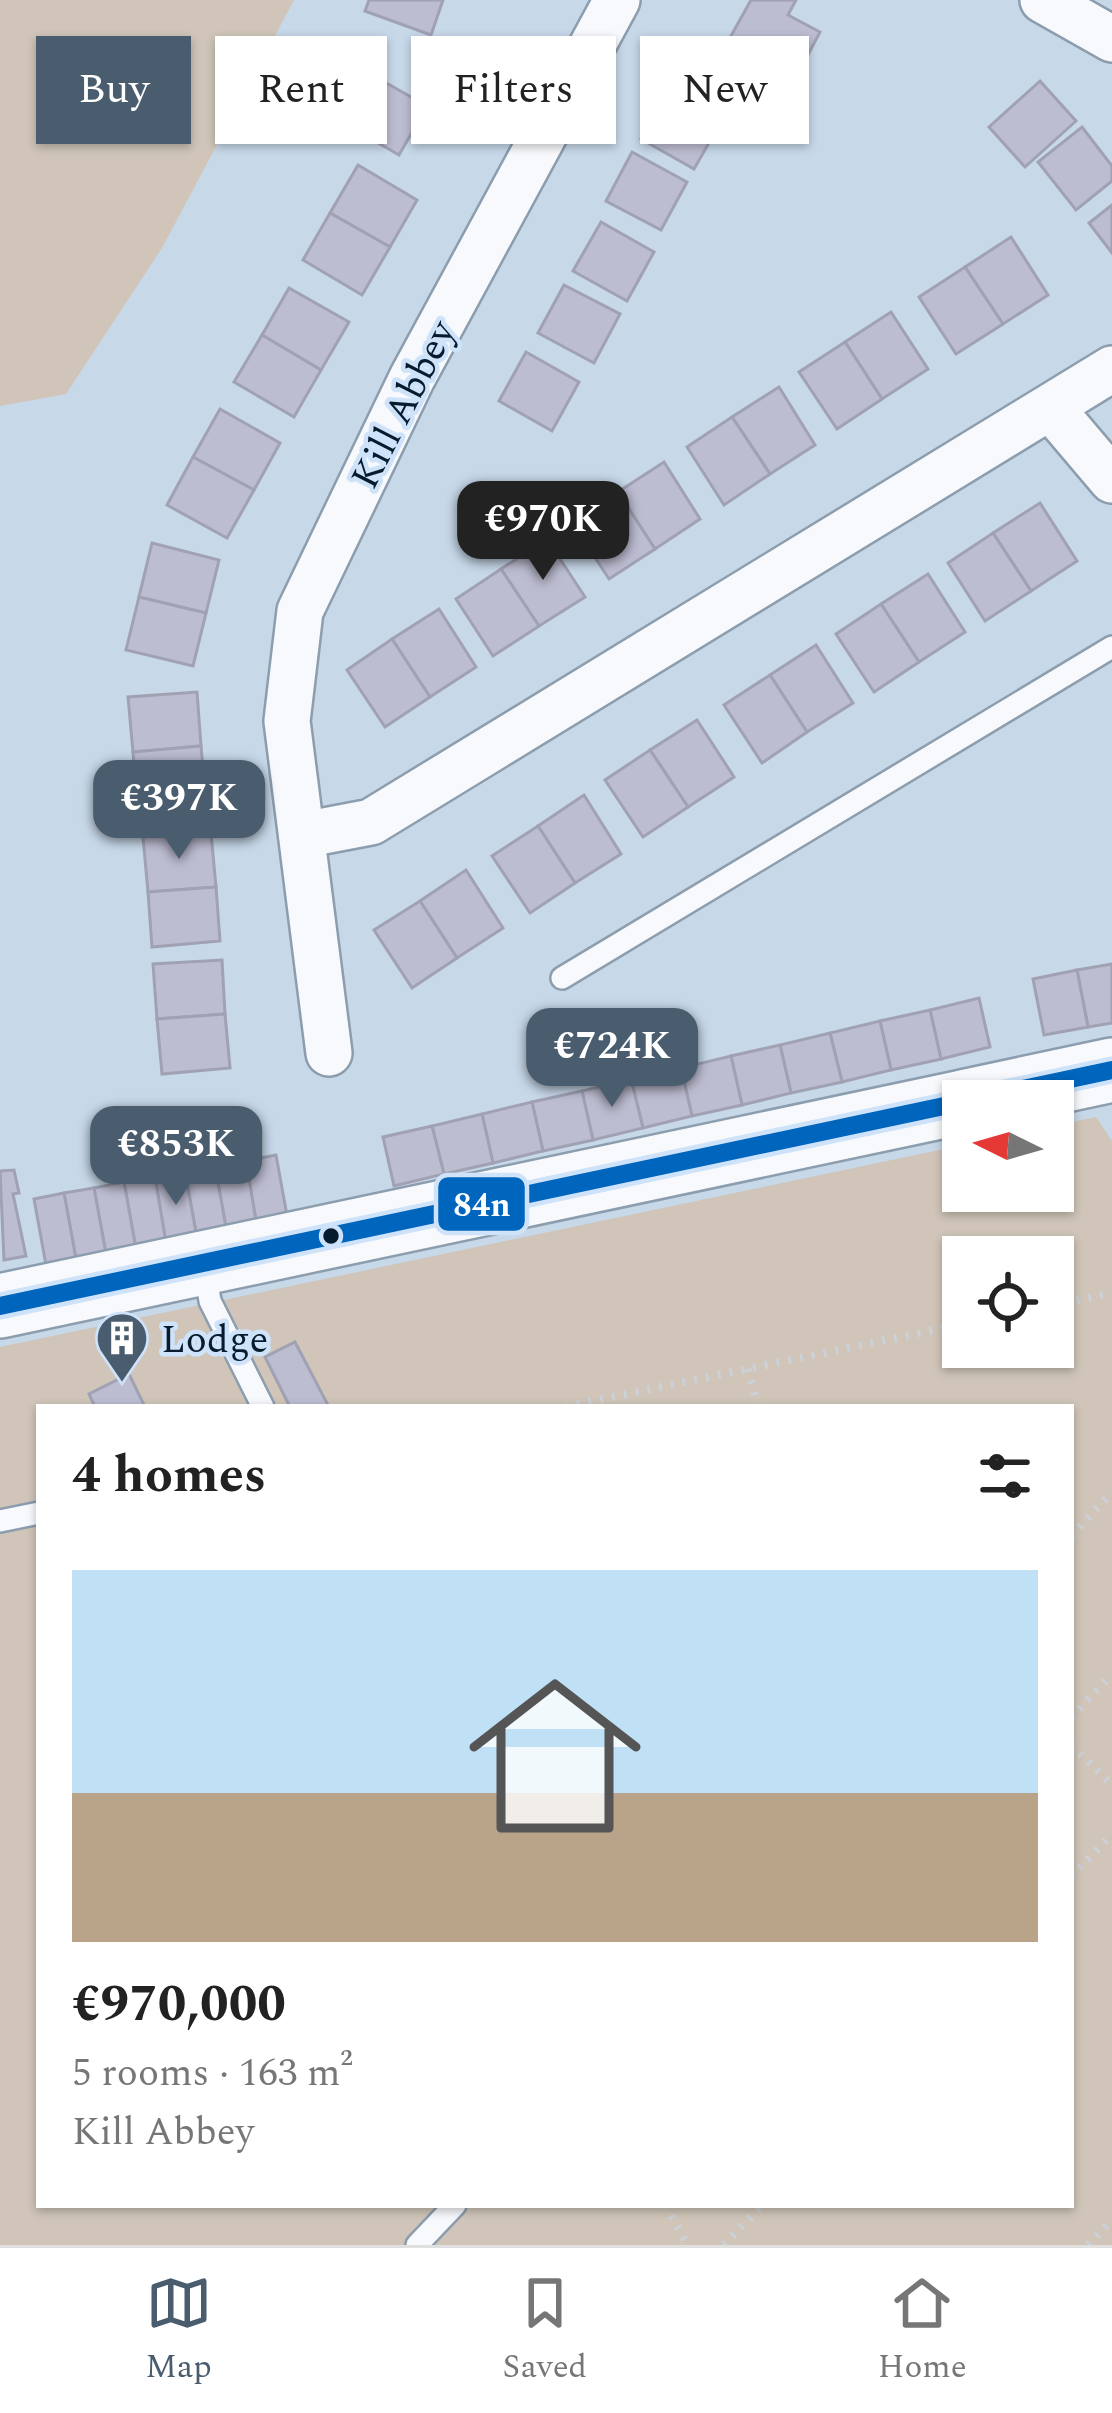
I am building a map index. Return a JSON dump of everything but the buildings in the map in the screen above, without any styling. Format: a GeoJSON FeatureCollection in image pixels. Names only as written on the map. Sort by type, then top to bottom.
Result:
{"type":"FeatureCollection","features":[{"type":"Feature","properties":{"kind":"main road"},"geometry":{"type":"LineString","coordinates":[[1065,1080],[1112,1070]]}},
{"type":"Feature","properties":{"kind":"main road"},"geometry":{"type":"LineString","coordinates":[[0,1306],[942,1106]]}},
{"type":"Feature","properties":{"kind":"street","name":"Kill Abbey"},"geometry":{"type":"LineString","coordinates":[[329,1053],[286,721],[300,611],[412,378],[617,0]]}},
{"type":"Feature","properties":{"kind":"street"},"geometry":{"type":"LineString","coordinates":[[1043,0],[1112,40]]}},
{"type":"Feature","properties":{"kind":"street"},"geometry":{"type":"LineString","coordinates":[[303,835],[371,822],[1112,370]]}},
{"type":"Feature","properties":{"kind":"street"},"geometry":{"type":"LineString","coordinates":[[1051,408],[1112,480]]}},
{"type":"Feature","properties":{"kind":"lane"},"geometry":{"type":"LineString","coordinates":[[562,978],[1112,647]]}},
{"type":"Feature","properties":{"kind":"lane"},"geometry":{"type":"LineString","coordinates":[[204,1263],[210,1301],[262,1404]]}},
{"type":"Feature","properties":{"kind":"lane"},"geometry":{"type":"LineString","coordinates":[[0,1521],[36,1514]]}},
{"type":"Feature","properties":{"kind":"lane"},"geometry":{"type":"LineString","coordinates":[[417,2245],[451,2208]]}},
{"type":"Feature","properties":{"kind":"path"},"geometry":{"type":"LineString","coordinates":[[1074,1301],[1112,1293]]}},
{"type":"Feature","properties":{"kind":"path"},"geometry":{"type":"LineString","coordinates":[[579,1404],[942,1328]]}},
{"type":"Feature","properties":{"kind":"path"},"geometry":{"type":"LineString","coordinates":[[748,1369],[757,1404]]}},
{"type":"Feature","properties":{"kind":"path"},"geometry":{"type":"LineString","coordinates":[[1074,1533],[1112,1492]]}},
{"type":"Feature","properties":{"kind":"path"},"geometry":{"type":"LineString","coordinates":[[1074,1715],[1112,1674]]}},
{"type":"Feature","properties":{"kind":"path"},"geometry":{"type":"LineString","coordinates":[[1074,1748],[1112,1786]]}},
{"type":"Feature","properties":{"kind":"path"},"geometry":{"type":"LineString","coordinates":[[1074,1874],[1112,1834]]}},
{"type":"Feature","properties":{"kind":"path"},"geometry":{"type":"LineString","coordinates":[[668,2208],[687,2245]]}},
{"type":"Feature","properties":{"kind":"path"},"geometry":{"type":"LineString","coordinates":[[724,2245],[759,2208]]}},
{"type":"Feature","properties":{"kind":"path"},"geometry":{"type":"LineString","coordinates":[[1088,2245],[1112,2221]]}},
{"type":"Feature","properties":{"kind":"shaded area"},"geometry":{"type":"Polygon","coordinates":[[[0,0],[294,0],[275,36],[215,36],[217,144],[162,248],[66,394],[0,406],[0,0]]]}},
{"type":"Feature","properties":{"kind":"shaded area"},"geometry":{"type":"Polygon","coordinates":[[[1096,1117],[1112,1141],[1112,2245],[0,2245],[0,1347],[942,1149],[942,1212],[1074,1212],[1074,1122],[1096,1117]]]}},
{"type":"Feature","properties":{"kind":"transit line","name":"84n"},"geometry":{"type":"LineString","coordinates":[[1065,1080],[1112,1070]]}},
{"type":"Feature","properties":{"kind":"transit line","name":"84n"},"geometry":{"type":"LineString","coordinates":[[0,1306],[942,1106]]}},
{"type":"Feature","properties":{"kind":"place","name":"Lodge"},"geometry":{"type":"Point","coordinates":[122,1384]}}]}
